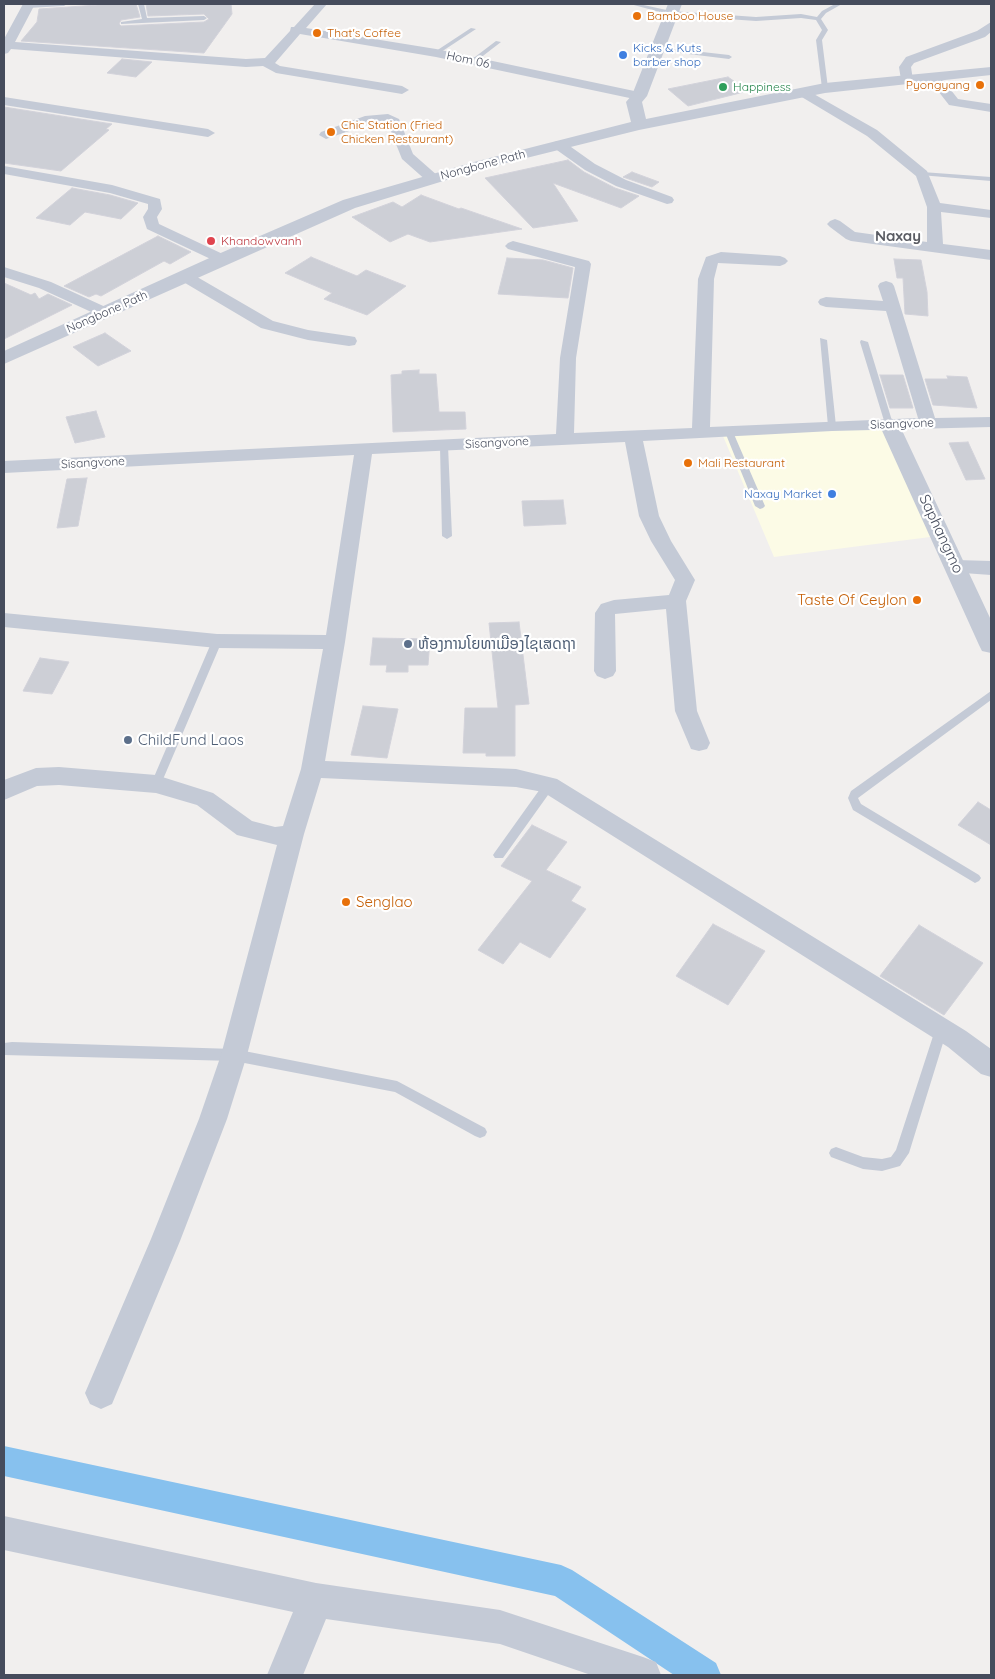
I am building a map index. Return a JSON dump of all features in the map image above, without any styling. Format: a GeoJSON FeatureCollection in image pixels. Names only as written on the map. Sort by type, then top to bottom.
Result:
{"type":"FeatureCollection","features":[{"type":"Feature","properties":{"kind":"street"},"geometry":{"type":"LineString","coordinates":[[28,5],[6,48],[246,63],[269,61],[295,30],[321,4]]}},
{"type":"Feature","properties":{"kind":"street"},"geometry":{"type":"LineString","coordinates":[[605,133],[622,118],[636,99],[658,49],[673,8]]}},
{"type":"Feature","properties":{"kind":"street"},"geometry":{"type":"LineString","coordinates":[[907,80],[905,67],[910,60],[973,37],[991,26]]}},
{"type":"Feature","properties":{"kind":"street","name":"Hom 06"},"geometry":{"type":"LineString","coordinates":[[295,30],[436,53],[636,99]]}},
{"type":"Feature","properties":{"kind":"street"},"geometry":{"type":"LineString","coordinates":[[269,61],[269,64],[276,69],[402,90]]}},
{"type":"Feature","properties":{"kind":"street","name":"Nongbone Path"},"geometry":{"type":"LineString","coordinates":[[4,358],[186,277],[222,259],[349,204],[433,179],[639,125],[825,88],[991,71]]}},
{"type":"Feature","properties":{"kind":"street"},"geometry":{"type":"LineString","coordinates":[[934,78],[954,102],[991,108]]}},
{"type":"Feature","properties":{"kind":"street"},"geometry":{"type":"LineString","coordinates":[[805,93],[872,134],[922,174],[934,207],[934,241],[936,246]]}},
{"type":"Feature","properties":{"kind":"street"},"geometry":{"type":"LineString","coordinates":[[636,99],[658,121]]}},
{"type":"Feature","properties":{"kind":"street"},"geometry":{"type":"LineString","coordinates":[[636,99],[639,125]]}},
{"type":"Feature","properties":{"kind":"street"},"geometry":{"type":"LineString","coordinates":[[4,101],[208,133]]}},
{"type":"Feature","properties":{"kind":"street"},"geometry":{"type":"LineString","coordinates":[[326,135],[370,119],[388,118],[394,122],[407,156],[433,179]]}},
{"type":"Feature","properties":{"kind":"street"},"geometry":{"type":"LineString","coordinates":[[559,145],[590,167],[621,184],[667,200]]}},
{"type":"Feature","properties":{"kind":"street"},"geometry":{"type":"LineString","coordinates":[[4,170],[112,189],[155,202],[155,209],[150,217],[152,226],[222,259]]}},
{"type":"Feature","properties":{"kind":"street"},"geometry":{"type":"LineString","coordinates":[[934,207],[991,214]]}},
{"type":"Feature","properties":{"kind":"street"},"geometry":{"type":"LineString","coordinates":[[835,224],[851,236],[878,241],[936,246],[943,250],[991,255]]}},
{"type":"Feature","properties":{"kind":"street"},"geometry":{"type":"LineString","coordinates":[[513,246],[583,264],[568,358],[564,439]]}},
{"type":"Feature","properties":{"kind":"street"},"geometry":{"type":"LineString","coordinates":[[701,434],[706,279],[711,260],[720,257],[780,261]]}},
{"type":"Feature","properties":{"kind":"street"},"geometry":{"type":"LineString","coordinates":[[4,272],[45,285],[106,313]]}},
{"type":"Feature","properties":{"kind":"street"},"geometry":{"type":"LineString","coordinates":[[186,277],[267,324],[308,335],[349,341]]}},
{"type":"Feature","properties":{"kind":"street"},"geometry":{"type":"LineString","coordinates":[[886,286],[928,423]]}},
{"type":"Feature","properties":{"kind":"street"},"geometry":{"type":"LineString","coordinates":[[826,302],[892,307]]}},
{"type":"Feature","properties":{"kind":"street","name":"Sisangvone"},"geometry":{"type":"LineString","coordinates":[[4,467],[564,439],[633,438],[832,426],[991,422]]}},
{"type":"Feature","properties":{"kind":"street","name":"Saphangmo"},"geometry":{"type":"LineString","coordinates":[[889,424],[991,645]]}},
{"type":"Feature","properties":{"kind":"street"},"geometry":{"type":"LineString","coordinates":[[633,438],[650,516],[661,541],[685,580],[676,601],[686,711],[699,744]]}},
{"type":"Feature","properties":{"kind":"street"},"geometry":{"type":"LineString","coordinates":[[101,1394],[213,1119],[234,1055],[292,834],[312,770],[335,642],[364,450]]}},
{"type":"Feature","properties":{"kind":"street"},"geometry":{"type":"LineString","coordinates":[[956,567],[991,568]]}},
{"type":"Feature","properties":{"kind":"street"},"geometry":{"type":"LineString","coordinates":[[605,671],[605,613],[608,609],[614,606],[676,601]]}},
{"type":"Feature","properties":{"kind":"street"},"geometry":{"type":"LineString","coordinates":[[4,620],[217,641],[335,642]]}},
{"type":"Feature","properties":{"kind":"street"},"geometry":{"type":"LineString","coordinates":[[312,770],[516,778],[549,785],[941,1030],[991,1065]]}},
{"type":"Feature","properties":{"kind":"street"},"geometry":{"type":"LineString","coordinates":[[4,792],[15,784],[36,776],[59,776],[156,784],[205,799],[245,828],[275,836],[292,834]]}},
{"type":"Feature","properties":{"kind":"street"},"geometry":{"type":"LineString","coordinates":[[4,1533],[316,1600],[500,1627],[643,1675]]}},
{"type":"Feature","properties":{"kind":"street"},"geometry":{"type":"LineString","coordinates":[[285,1675],[316,1600]]}},
{"type":"Feature","properties":{"kind":"lane"},"geometry":{"type":"LineString","coordinates":[[28,5],[64,4]]}},
{"type":"Feature","properties":{"kind":"lane"},"geometry":{"type":"LineString","coordinates":[[141,4],[145,20]]}},
{"type":"Feature","properties":{"kind":"lane"},"geometry":{"type":"LineString","coordinates":[[633,4],[756,19],[801,16],[818,19],[823,24],[825,30],[819,40],[825,88]]}},
{"type":"Feature","properties":{"kind":"lane"},"geometry":{"type":"LineString","coordinates":[[818,19],[824,12],[839,4]]}},
{"type":"Feature","properties":{"kind":"lane"},"geometry":{"type":"LineString","coordinates":[[123,23],[145,20],[204,18]]}},
{"type":"Feature","properties":{"kind":"lane"},"geometry":{"type":"LineString","coordinates":[[436,53],[473,29]]}},
{"type":"Feature","properties":{"kind":"lane"},"geometry":{"type":"LineString","coordinates":[[472,61],[498,42]]}},
{"type":"Feature","properties":{"kind":"lane"},"geometry":{"type":"LineString","coordinates":[[658,49],[729,57]]}},
{"type":"Feature","properties":{"kind":"lane"},"geometry":{"type":"LineString","coordinates":[[922,174],[991,179]]}},
{"type":"Feature","properties":{"kind":"lane"},"geometry":{"type":"LineString","coordinates":[[823,340],[832,426]]}},
{"type":"Feature","properties":{"kind":"lane"},"geometry":{"type":"LineString","coordinates":[[864,342],[889,424]]}},
{"type":"Feature","properties":{"kind":"lane"},"geometry":{"type":"LineString","coordinates":[[729,432],[760,506]]}},
{"type":"Feature","properties":{"kind":"lane"},"geometry":{"type":"LineString","coordinates":[[444,446],[447,536]]}},
{"type":"Feature","properties":{"kind":"lane"},"geometry":{"type":"LineString","coordinates":[[156,784],[217,641]]}},
{"type":"Feature","properties":{"kind":"lane"},"geometry":{"type":"LineString","coordinates":[[975,878],[857,807],[852,798],[991,695]]}},
{"type":"Feature","properties":{"kind":"lane"},"geometry":{"type":"LineString","coordinates":[[499,854],[549,785]]}},
{"type":"Feature","properties":{"kind":"lane"},"geometry":{"type":"LineString","coordinates":[[836,1154],[863,1163],[882,1166],[895,1162],[902,1153],[941,1030]]}},
{"type":"Feature","properties":{"kind":"lane"},"geometry":{"type":"LineString","coordinates":[[4,1049],[234,1055],[397,1087],[480,1132]]}},
{"type":"Feature","properties":{"kind":"shaded area","name":"Naxay Market"},"geometry":{"type":"Polygon","coordinates":[[[885,426],[938,536],[774,557],[723,436],[885,426]]]}},
{"type":"Feature","properties":{"kind":"building"},"geometry":{"type":"Polygon","coordinates":[[[136,4],[140,17],[121,20],[119,24],[121,26],[204,22],[209,19],[204,14],[148,16],[146,4],[231,4],[232,14],[204,53],[21,41],[37,22],[39,9],[136,4]]]}},
{"type":"Feature","properties":{"kind":"building"},"geometry":{"type":"Polygon","coordinates":[[[122,59],[152,62],[136,77],[107,73],[122,59]]]}},
{"type":"Feature","properties":{"kind":"building"},"geometry":{"type":"Polygon","coordinates":[[[728,77],[748,91],[688,106],[668,89],[728,77]]]}},
{"type":"Feature","properties":{"kind":"building"},"geometry":{"type":"Polygon","coordinates":[[[4,107],[112,124],[106,129],[109,130],[61,171],[4,163],[4,107]]]}},
{"type":"Feature","properties":{"kind":"building"},"geometry":{"type":"Polygon","coordinates":[[[568,160],[584,172],[615,188],[639,196],[621,208],[553,183],[578,221],[533,228],[485,178],[568,160]]]}},
{"type":"Feature","properties":{"kind":"building"},"geometry":{"type":"Polygon","coordinates":[[[632,172],[659,182],[652,187],[623,177],[632,172]]]}},
{"type":"Feature","properties":{"kind":"building"},"geometry":{"type":"Polygon","coordinates":[[[72,188],[110,195],[138,203],[121,219],[85,212],[70,225],[36,218],[72,188]]]}},
{"type":"Feature","properties":{"kind":"building"},"geometry":{"type":"Polygon","coordinates":[[[421,195],[522,229],[430,242],[408,234],[390,242],[352,217],[393,202],[402,207],[421,195]]]}},
{"type":"Feature","properties":{"kind":"building"},"geometry":{"type":"Polygon","coordinates":[[[158,236],[191,252],[170,264],[164,261],[101,296],[96,294],[89,297],[64,286],[158,236]]]}},
{"type":"Feature","properties":{"kind":"building"},"geometry":{"type":"Polygon","coordinates":[[[311,257],[357,276],[366,270],[406,286],[367,315],[324,299],[332,293],[285,273],[311,257]]]}},
{"type":"Feature","properties":{"kind":"building"},"geometry":{"type":"Polygon","coordinates":[[[507,258],[543,260],[573,268],[568,298],[498,294],[507,258]]]}},
{"type":"Feature","properties":{"kind":"building"},"geometry":{"type":"Polygon","coordinates":[[[894,259],[921,260],[927,292],[928,316],[905,314],[903,278],[897,278],[894,259]]]}},
{"type":"Feature","properties":{"kind":"building"},"geometry":{"type":"Polygon","coordinates":[[[4,283],[31,295],[35,293],[39,299],[48,294],[72,305],[4,339],[4,283]]]}},
{"type":"Feature","properties":{"kind":"building"},"geometry":{"type":"Polygon","coordinates":[[[105,333],[131,351],[98,366],[73,347],[105,333]]]}},
{"type":"Feature","properties":{"kind":"building"},"geometry":{"type":"Polygon","coordinates":[[[419,370],[419,374],[436,374],[439,412],[465,412],[466,429],[393,432],[391,375],[402,374],[402,371],[419,370]]]}},
{"type":"Feature","properties":{"kind":"building"},"geometry":{"type":"Polygon","coordinates":[[[880,375],[903,375],[913,408],[890,408],[880,375]]]}},
{"type":"Feature","properties":{"kind":"building"},"geometry":{"type":"Polygon","coordinates":[[[947,376],[967,377],[977,408],[933,405],[925,379],[948,379],[947,376]]]}},
{"type":"Feature","properties":{"kind":"building"},"geometry":{"type":"Polygon","coordinates":[[[96,411],[105,437],[75,443],[66,417],[96,411]]]}},
{"type":"Feature","properties":{"kind":"building"},"geometry":{"type":"Polygon","coordinates":[[[968,442],[985,479],[966,480],[949,443],[968,442]]]}},
{"type":"Feature","properties":{"kind":"building"},"geometry":{"type":"Polygon","coordinates":[[[87,478],[78,526],[57,528],[67,479],[87,478]]]}},
{"type":"Feature","properties":{"kind":"building"},"geometry":{"type":"Polygon","coordinates":[[[563,500],[566,524],[524,526],[522,501],[563,500]]]}},
{"type":"Feature","properties":{"kind":"building"},"geometry":{"type":"Polygon","coordinates":[[[519,622],[529,704],[515,705],[515,756],[486,756],[486,753],[463,753],[465,708],[498,708],[489,623],[519,622]]]}},
{"type":"Feature","properties":{"kind":"building"},"geometry":{"type":"Polygon","coordinates":[[[373,638],[430,639],[428,665],[408,665],[408,672],[386,672],[387,665],[370,665],[373,638]]]}},
{"type":"Feature","properties":{"kind":"building"},"geometry":{"type":"Polygon","coordinates":[[[40,658],[69,662],[52,694],[23,691],[40,658]]]}},
{"type":"Feature","properties":{"kind":"building"},"geometry":{"type":"Polygon","coordinates":[[[363,706],[398,709],[387,758],[351,755],[363,706]]]}},
{"type":"Feature","properties":{"kind":"building"},"geometry":{"type":"Polygon","coordinates":[[[978,802],[991,810],[991,845],[958,825],[978,802]]]}},
{"type":"Feature","properties":{"kind":"building"},"geometry":{"type":"Polygon","coordinates":[[[532,825],[567,842],[546,870],[581,887],[571,901],[586,909],[550,958],[520,942],[503,964],[478,950],[532,881],[501,866],[532,825]]]}},
{"type":"Feature","properties":{"kind":"building"},"geometry":{"type":"Polygon","coordinates":[[[713,924],[765,951],[728,1005],[676,976],[713,924]]]}},
{"type":"Feature","properties":{"kind":"building"},"geometry":{"type":"Polygon","coordinates":[[[919,925],[983,963],[944,1015],[880,976],[919,925]]]}},
{"type":"Feature","properties":{"kind":"waterway"},"geometry":{"type":"LineString","coordinates":[[4,1461],[561,1581],[704,1675]]}},
{"type":"Feature","properties":{"kind":"place","name":"Bamboo House"},"geometry":{"type":"Point","coordinates":[637,16]}},
{"type":"Feature","properties":{"kind":"place","name":"That's Coffee"},"geometry":{"type":"Point","coordinates":[317,33]}},
{"type":"Feature","properties":{"kind":"place","name":"Kicks & Kuts barber shop"},"geometry":{"type":"Point","coordinates":[623,55]}},
{"type":"Feature","properties":{"kind":"place","name":"Pyongyang"},"geometry":{"type":"Point","coordinates":[980,85]}},
{"type":"Feature","properties":{"kind":"place","name":"Happiness"},"geometry":{"type":"Point","coordinates":[723,87]}},
{"type":"Feature","properties":{"kind":"place","name":"Chic Station (Fried Chicken Restaurant)"},"geometry":{"type":"Point","coordinates":[331,132]}},
{"type":"Feature","properties":{"kind":"place","name":"Khandowvanh"},"geometry":{"type":"Point","coordinates":[211,241]}},
{"type":"Feature","properties":{"kind":"place","name":"Mali Restaurant"},"geometry":{"type":"Point","coordinates":[688,463]}},
{"type":"Feature","properties":{"kind":"place","name":"Naxay Market"},"geometry":{"type":"Point","coordinates":[832,494]}},
{"type":"Feature","properties":{"kind":"place","name":"Taste Of Ceylon"},"geometry":{"type":"Point","coordinates":[917,600]}},
{"type":"Feature","properties":{"kind":"place","name":"ຫ້ອງການໂຍທາເມືອງໄຊເສດຖາ"},"geometry":{"type":"Point","coordinates":[408,644]}},
{"type":"Feature","properties":{"kind":"place","name":"ChildFund Laos"},"geometry":{"type":"Point","coordinates":[128,740]}},
{"type":"Feature","properties":{"kind":"place","name":"Senglao"},"geometry":{"type":"Point","coordinates":[346,902]}},
{"type":"Feature","properties":{"kind":"district","name":"Naxay"},"geometry":{"type":"Point","coordinates":[898,236]}}]}
